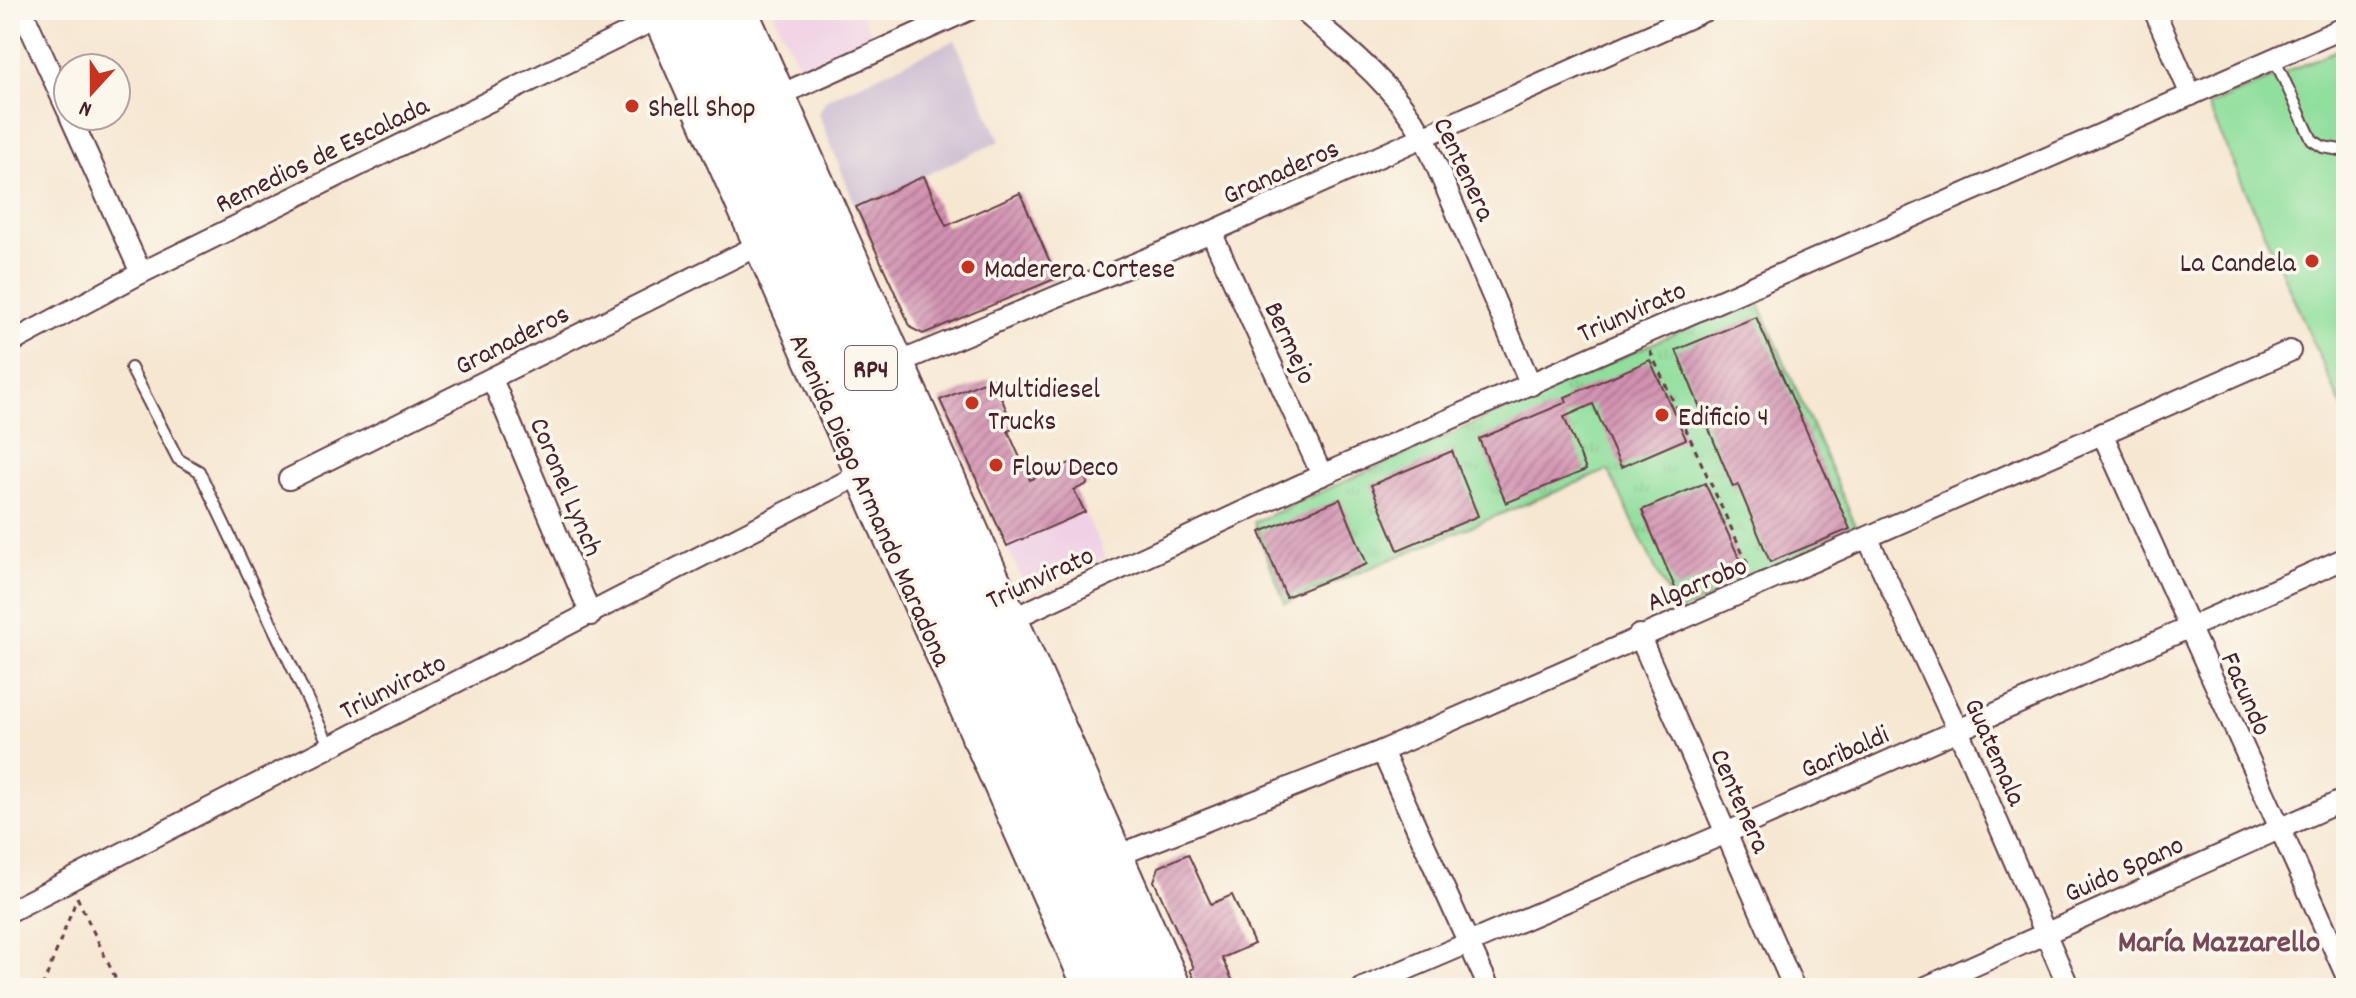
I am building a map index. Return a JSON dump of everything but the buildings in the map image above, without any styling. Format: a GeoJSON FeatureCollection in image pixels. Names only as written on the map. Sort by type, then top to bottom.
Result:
{"type":"FeatureCollection","features":[{"type":"Feature","properties":{"kind":"main road","name":"Avenida Diego Armando Maradona"},"geometry":{"type":"LineString","coordinates":[[715,10],[768,99],[839,297],[886,368],[873,468],[977,636],[1107,860],[1150,988]]}},
{"type":"Feature","properties":{"kind":"main road","name":"Avenida Diego Armando Maradona"},"geometry":{"type":"LineString","coordinates":[[666,13],[879,418],[977,636],[1061,862],[1117,988]]}},
{"type":"Feature","properties":{"kind":"main road"},"geometry":{"type":"LineString","coordinates":[[978,737],[1061,862]]}},
{"type":"Feature","properties":{"kind":"street"},"geometry":{"type":"LineString","coordinates":[[22,10],[52,76]]}},
{"type":"Feature","properties":{"kind":"street","name":"Avenida Diego Armando Maradona"},"geometry":{"type":"LineString","coordinates":[[742,10],[768,99],[886,368],[977,636],[978,737],[1089,988]]}},
{"type":"Feature","properties":{"kind":"street"},"geometry":{"type":"LineString","coordinates":[[768,99],[969,10]]}},
{"type":"Feature","properties":{"kind":"street","name":"Centenera"},"geometry":{"type":"LineString","coordinates":[[1302,10],[1376,72],[1398,96],[1424,137],[1531,385]]}},
{"type":"Feature","properties":{"kind":"street","name":"Granaderos"},"geometry":{"type":"LineString","coordinates":[[886,368],[1211,232],[1706,10]]}},
{"type":"Feature","properties":{"kind":"street"},"geometry":{"type":"LineString","coordinates":[[2154,10],[2191,95]]}},
{"type":"Feature","properties":{"kind":"street","name":"Avenida Diego Armando Maradona"},"geometry":{"type":"LineString","coordinates":[[666,13],[757,246],[873,468]]}},
{"type":"Feature","properties":{"kind":"street","name":"Remedios de Escalada"},"geometry":{"type":"LineString","coordinates":[[10,343],[141,273],[666,13]]}},
{"type":"Feature","properties":{"kind":"street","name":"Triunvirato"},"geometry":{"type":"LineString","coordinates":[[977,636],[1322,475],[2346,27]]}},
{"type":"Feature","properties":{"kind":"street"},"geometry":{"type":"LineString","coordinates":[[77,132],[141,273]]}},
{"type":"Feature","properties":{"kind":"street","name":"Bermejo"},"geometry":{"type":"LineString","coordinates":[[1211,232],[1322,475]]}},
{"type":"Feature","properties":{"kind":"street","name":"Granaderos"},"geometry":{"type":"LineString","coordinates":[[289,479],[757,246]]}},
{"type":"Feature","properties":{"kind":"street","name":"Algarrobo"},"geometry":{"type":"LineString","coordinates":[[1107,860],[1382,751],[1639,635],[1758,587],[2290,351]]}},
{"type":"Feature","properties":{"kind":"street","name":"Coronel Lynch"},"geometry":{"type":"LineString","coordinates":[[492,379],[591,615]]}},
{"type":"Feature","properties":{"kind":"street","name":"Facundo"},"geometry":{"type":"LineString","coordinates":[[2102,433],[2346,975]]}},
{"type":"Feature","properties":{"kind":"street","name":"Triunvirato"},"geometry":{"type":"LineString","coordinates":[[10,911],[74,889],[330,747],[873,468]]}},
{"type":"Feature","properties":{"kind":"street","name":"Guatemala"},"geometry":{"type":"LineString","coordinates":[[1868,539],[1958,730],[2069,988]]}},
{"type":"Feature","properties":{"kind":"street","name":"Garibaldi"},"geometry":{"type":"LineString","coordinates":[[1363,988],[1726,833],[2346,558]]}},
{"type":"Feature","properties":{"kind":"street","name":"Centenera"},"geometry":{"type":"LineString","coordinates":[[1639,635],[1794,988]]}},
{"type":"Feature","properties":{"kind":"street"},"geometry":{"type":"LineString","coordinates":[[1382,751],[1489,988]]}},
{"type":"Feature","properties":{"kind":"street","name":"Guido Spano"},"geometry":{"type":"LineString","coordinates":[[1924,988],[2346,799]]}},
{"type":"Feature","properties":{"kind":"street","name":"Avenida Diego Armando Maradona"},"geometry":{"type":"LineString","coordinates":[[1107,860],[1176,988]]}},
{"type":"Feature","properties":{"kind":"lane"},"geometry":{"type":"LineString","coordinates":[[2274,58],[2312,140],[2323,147],[2346,151]]}},
{"type":"Feature","properties":{"kind":"lane"},"geometry":{"type":"LineString","coordinates":[[131,368],[178,459],[199,471],[330,747]]}},
{"type":"Feature","properties":{"kind":"path"},"geometry":{"type":"LineString","coordinates":[[1643,336],[1758,587]]}},
{"type":"Feature","properties":{"kind":"path"},"geometry":{"type":"LineString","coordinates":[[42,988],[74,889]]}},
{"type":"Feature","properties":{"kind":"path"},"geometry":{"type":"LineString","coordinates":[[74,889],[120,988]]}},
{"type":"Feature","properties":{"kind":"shaded area"},"geometry":{"type":"Polygon","coordinates":[[[772,10],[860,10],[872,35],[800,68],[772,10]]]}},
{"type":"Feature","properties":{"kind":"shaded area"},"geometry":{"type":"Polygon","coordinates":[[[955,40],[1000,141],[856,207],[818,113],[827,99],[955,40]]]}},
{"type":"Feature","properties":{"kind":"shaded area"},"geometry":{"type":"Polygon","coordinates":[[[1074,490],[1106,557],[1027,591],[996,523],[1074,490]]]}},
{"type":"Feature","properties":{"kind":"green space","name":"La Candela"},"geometry":{"type":"Polygon","coordinates":[[[2346,46],[2346,416],[2208,106],[2346,46]]]}},
{"type":"Feature","properties":{"kind":"green space"},"geometry":{"type":"Polygon","coordinates":[[[1756,297],[1857,529],[1677,613],[1608,470],[1285,603],[1254,522],[1756,297]]]}},
{"type":"Feature","properties":{"kind":"place","name":"Shell Shop"},"geometry":{"type":"Point","coordinates":[632,106]}},
{"type":"Feature","properties":{"kind":"place","name":"La Candela"},"geometry":{"type":"Point","coordinates":[2312,261]}},
{"type":"Feature","properties":{"kind":"place","name":"Maderera Cortese"},"geometry":{"type":"Point","coordinates":[968,267]}},
{"type":"Feature","properties":{"kind":"place","name":"Multidiesel Trucks"},"geometry":{"type":"Point","coordinates":[972,403]}},
{"type":"Feature","properties":{"kind":"place","name":"Edificio 4"},"geometry":{"type":"Point","coordinates":[1662,415]}},
{"type":"Feature","properties":{"kind":"place","name":"Flow Deco"},"geometry":{"type":"Point","coordinates":[996,465]}},
{"type":"Feature","properties":{"kind":"district","name":"María Mazzarello"},"geometry":{"type":"Point","coordinates":[2219,940]}}]}
